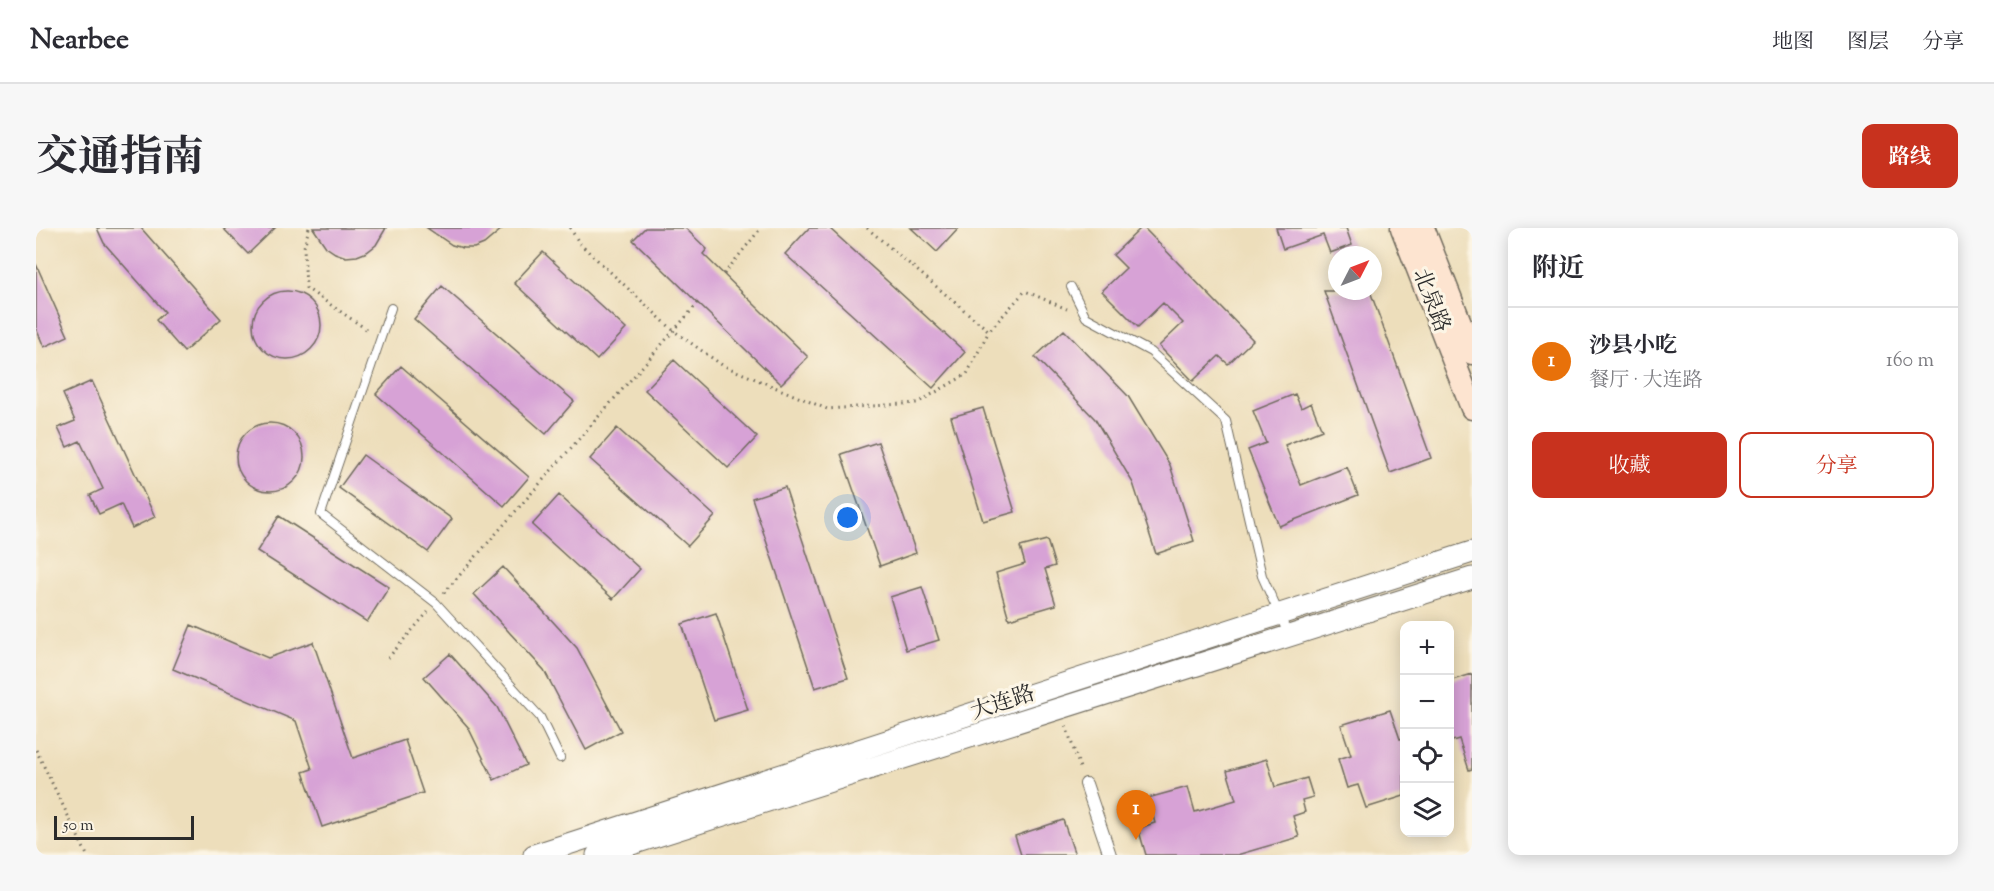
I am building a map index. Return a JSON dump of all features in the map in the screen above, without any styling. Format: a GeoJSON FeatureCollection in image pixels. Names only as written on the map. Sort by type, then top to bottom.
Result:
{"type":"FeatureCollection","features":[{"type":"Feature","properties":{"kind":"main road","name":"北泉路"},"geometry":{"type":"LineString","coordinates":[[1402,228],[1472,408]]}},
{"type":"Feature","properties":{"kind":"main road","name":"北泉路"},"geometry":{"type":"LineString","coordinates":[[1423,228],[1472,353]]}},
{"type":"Feature","properties":{"kind":"street","name":"大连路"},"geometry":{"type":"LineString","coordinates":[[534,855],[1472,552]]}},
{"type":"Feature","properties":{"kind":"street","name":"大连路"},"geometry":{"type":"LineString","coordinates":[[597,855],[1472,578]]}},
{"type":"Feature","properties":{"kind":"street"},"geometry":{"type":"LineString","coordinates":[[1086,784],[1110,855]]}},
{"type":"Feature","properties":{"kind":"lane"},"geometry":{"type":"LineString","coordinates":[[1071,287],[1086,317],[1151,352],[1226,421],[1262,576],[1289,636]]}},
{"type":"Feature","properties":{"kind":"lane"},"geometry":{"type":"LineString","coordinates":[[391,308],[321,514],[436,603],[540,717],[560,758]]}},
{"type":"Feature","properties":{"kind":"path"},"geometry":{"type":"LineString","coordinates":[[309,228],[304,247],[306,288],[381,339]]}},
{"type":"Feature","properties":{"kind":"path"},"geometry":{"type":"LineString","coordinates":[[570,228],[580,244],[674,331],[722,365],[827,409],[917,403],[967,374],[988,331],[1025,291],[1086,317]]}},
{"type":"Feature","properties":{"kind":"path"},"geometry":{"type":"LineString","coordinates":[[724,274],[761,228]]}},
{"type":"Feature","properties":{"kind":"path"},"geometry":{"type":"LineString","coordinates":[[867,228],[988,331]]}},
{"type":"Feature","properties":{"kind":"path"},"geometry":{"type":"LineString","coordinates":[[388,658],[698,303]]}},
{"type":"Feature","properties":{"kind":"path"},"geometry":{"type":"LineString","coordinates":[[1060,708],[1086,784]]}},
{"type":"Feature","properties":{"kind":"path"},"geometry":{"type":"LineString","coordinates":[[36,750],[87,855]]}},
{"type":"Feature","properties":{"kind":"building"},"geometry":{"type":"Polygon","coordinates":[[[97,228],[141,228],[221,319],[184,352],[156,320],[165,312],[104,243],[97,228]]]}},
{"type":"Feature","properties":{"kind":"building"},"geometry":{"type":"Polygon","coordinates":[[[223,228],[275,228],[248,254],[223,228]]]}},
{"type":"Feature","properties":{"kind":"building"},"geometry":{"type":"Polygon","coordinates":[[[313,228],[386,228],[376,245],[367,252],[346,257],[326,247],[313,228]]]}},
{"type":"Feature","properties":{"kind":"building"},"geometry":{"type":"Polygon","coordinates":[[[427,228],[503,228],[484,244],[474,248],[463,248],[452,245],[427,228]]]}},
{"type":"Feature","properties":{"kind":"building"},"geometry":{"type":"Polygon","coordinates":[[[645,228],[685,228],[707,249],[703,254],[808,357],[781,384],[633,240],[645,228]]]}},
{"type":"Feature","properties":{"kind":"building"},"geometry":{"type":"Polygon","coordinates":[[[809,228],[829,228],[965,352],[933,388],[785,254],[809,228]]]}},
{"type":"Feature","properties":{"kind":"building"},"geometry":{"type":"Polygon","coordinates":[[[911,228],[959,228],[937,252],[911,228]]]}},
{"type":"Feature","properties":{"kind":"building"},"geometry":{"type":"Polygon","coordinates":[[[1141,228],[1144,228],[1253,340],[1228,364],[1219,356],[1193,381],[1159,346],[1183,323],[1163,303],[1138,327],[1102,291],[1126,268],[1113,255],[1141,228]]]}},
{"type":"Feature","properties":{"kind":"building"},"geometry":{"type":"Polygon","coordinates":[[[1276,228],[1346,228],[1352,245],[1328,246],[1328,248],[1323,235],[1283,249],[1276,228]]]}},
{"type":"Feature","properties":{"kind":"building"},"geometry":{"type":"Polygon","coordinates":[[[543,252],[626,329],[597,360],[514,283],[543,252]]]}},
{"type":"Feature","properties":{"kind":"building"},"geometry":{"type":"Polygon","coordinates":[[[36,264],[68,336],[44,347],[36,328],[36,264]]]}},
{"type":"Feature","properties":{"kind":"building"},"geometry":{"type":"Polygon","coordinates":[[[442,286],[574,401],[546,434],[414,319],[442,286]]]}},
{"type":"Feature","properties":{"kind":"building"},"geometry":{"type":"Polygon","coordinates":[[[287,291],[300,294],[311,301],[318,312],[321,325],[318,338],[311,349],[300,356],[287,359],[274,356],[263,349],[256,338],[253,325],[256,312],[263,301],[274,294],[287,291]]]}},
{"type":"Feature","properties":{"kind":"building"},"geometry":{"type":"Polygon","coordinates":[[[1324,291],[1328,291],[1328,300],[1373,300],[1431,458],[1390,473],[1324,291]]]}},
{"type":"Feature","properties":{"kind":"building"},"geometry":{"type":"Polygon","coordinates":[[[1064,330],[1128,396],[1170,465],[1194,541],[1156,554],[1133,483],[1095,419],[1035,357],[1064,330]]]}},
{"type":"Feature","properties":{"kind":"building"},"geometry":{"type":"Polygon","coordinates":[[[674,360],[757,437],[728,468],[645,390],[674,360]]]}},
{"type":"Feature","properties":{"kind":"building"},"geometry":{"type":"Polygon","coordinates":[[[401,366],[529,477],[504,506],[376,394],[401,366]]]}},
{"type":"Feature","properties":{"kind":"building"},"geometry":{"type":"Polygon","coordinates":[[[92,381],[155,517],[132,528],[121,504],[99,514],[90,495],[103,489],[80,441],[67,447],[58,428],[75,421],[63,394],[92,381]]]}},
{"type":"Feature","properties":{"kind":"building"},"geometry":{"type":"Polygon","coordinates":[[[1295,394],[1301,408],[1311,403],[1322,430],[1285,445],[1301,485],[1347,467],[1358,495],[1279,526],[1248,450],[1266,443],[1253,411],[1295,394]]]}},
{"type":"Feature","properties":{"kind":"building"},"geometry":{"type":"Polygon","coordinates":[[[983,408],[1015,512],[983,521],[951,417],[983,408]]]}},
{"type":"Feature","properties":{"kind":"building"},"geometry":{"type":"Polygon","coordinates":[[[270,423],[283,426],[294,433],[301,444],[304,457],[301,470],[294,481],[283,488],[270,491],[257,488],[246,481],[239,470],[236,457],[239,444],[246,433],[257,426],[270,423]]]}},
{"type":"Feature","properties":{"kind":"building"},"geometry":{"type":"Polygon","coordinates":[[[617,428],[715,516],[688,546],[590,459],[617,428]]]}},
{"type":"Feature","properties":{"kind":"building"},"geometry":{"type":"Polygon","coordinates":[[[878,442],[916,553],[880,566],[841,454],[878,442]]]}},
{"type":"Feature","properties":{"kind":"building"},"geometry":{"type":"Polygon","coordinates":[[[363,455],[452,519],[428,552],[339,488],[363,455]]]}},
{"type":"Feature","properties":{"kind":"building"},"geometry":{"type":"Polygon","coordinates":[[[785,487],[848,678],[815,688],[752,498],[785,487]]]}},
{"type":"Feature","properties":{"kind":"building"},"geometry":{"type":"Polygon","coordinates":[[[559,495],[640,569],[613,599],[532,525],[559,495]]]}},
{"type":"Feature","properties":{"kind":"building"},"geometry":{"type":"Polygon","coordinates":[[[279,516],[389,587],[367,622],[257,551],[279,516]]]}},
{"type":"Feature","properties":{"kind":"building"},"geometry":{"type":"Polygon","coordinates":[[[1047,540],[1055,566],[1045,569],[1056,605],[1009,619],[996,573],[1025,564],[1020,547],[1047,540]]]}},
{"type":"Feature","properties":{"kind":"building"},"geometry":{"type":"Polygon","coordinates":[[[503,567],[577,648],[621,731],[586,750],[544,670],[474,594],[503,567]]]}},
{"type":"Feature","properties":{"kind":"building"},"geometry":{"type":"Polygon","coordinates":[[[922,587],[939,640],[906,650],[890,597],[922,587]]]}},
{"type":"Feature","properties":{"kind":"building"},"geometry":{"type":"Polygon","coordinates":[[[716,613],[748,710],[714,720],[682,624],[716,613]]]}},
{"type":"Feature","properties":{"kind":"building"},"geometry":{"type":"Polygon","coordinates":[[[191,625],[268,658],[313,642],[353,758],[405,740],[423,793],[322,827],[303,772],[312,769],[296,721],[173,669],[191,625]]]}},
{"type":"Feature","properties":{"kind":"building"},"geometry":{"type":"Polygon","coordinates":[[[450,654],[497,707],[526,765],[494,780],[468,727],[424,677],[450,654]]]}},
{"type":"Feature","properties":{"kind":"building"},"geometry":{"type":"Polygon","coordinates":[[[1472,674],[1472,769],[1469,770],[1459,739],[1454,740],[1454,679],[1472,674]]]}},
{"type":"Feature","properties":{"kind":"building"},"geometry":{"type":"Polygon","coordinates":[[[1390,710],[1400,739],[1400,797],[1366,808],[1358,785],[1347,788],[1338,759],[1351,755],[1341,725],[1390,710]]]}},
{"type":"Feature","properties":{"kind":"building"},"geometry":{"type":"Polygon","coordinates":[[[1267,759],[1275,787],[1307,778],[1313,797],[1302,800],[1305,812],[1293,816],[1299,837],[1237,855],[1146,855],[1138,828],[1155,823],[1148,798],[1188,787],[1195,812],[1236,800],[1227,771],[1267,759]]]}},
{"type":"Feature","properties":{"kind":"building"},"geometry":{"type":"Polygon","coordinates":[[[1063,820],[1075,855],[1021,855],[1015,836],[1063,820]]]}},
{"type":"Feature","properties":{"kind":"place","name":"沙县小吃"},"geometry":{"type":"Point","coordinates":[1136,840]}}]}
